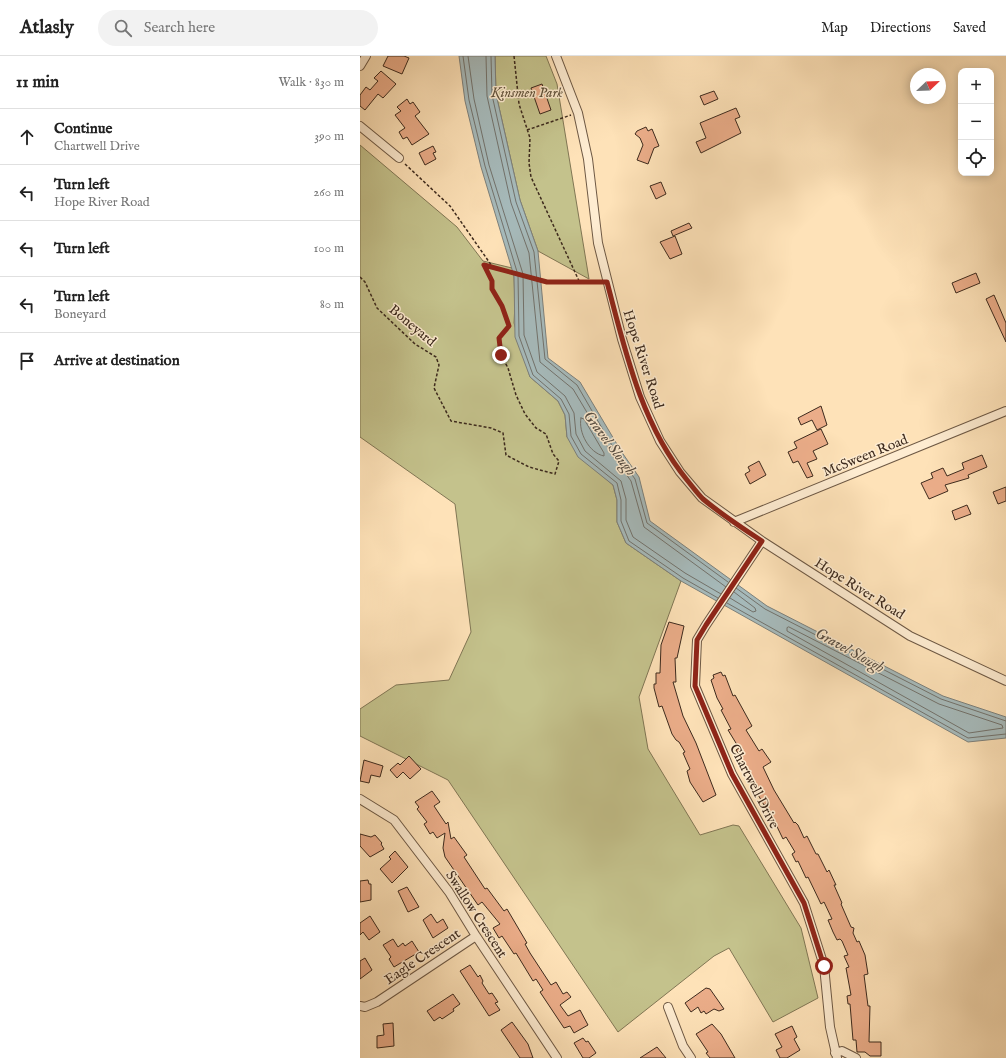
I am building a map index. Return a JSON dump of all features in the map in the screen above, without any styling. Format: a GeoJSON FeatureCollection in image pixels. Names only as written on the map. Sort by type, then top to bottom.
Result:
{"type":"FeatureCollection","features":[{"type":"Feature","properties":{"kind":"street"},"geometry":{"type":"LineString","coordinates":[[360,66],[366,56]]}},
{"type":"Feature","properties":{"kind":"street","name":"Hope River Road"},"geometry":{"type":"LineString","coordinates":[[556,56],[578,113],[588,159],[598,243],[622,339],[640,397],[660,441],[680,472],[702,498],[734,522],[910,636],[1006,681]]}},
{"type":"Feature","properties":{"kind":"street"},"geometry":{"type":"LineString","coordinates":[[360,126],[399,158]]}},
{"type":"Feature","properties":{"kind":"street","name":"McSween Road"},"geometry":{"type":"LineString","coordinates":[[734,522],[1006,411]]}},
{"type":"Feature","properties":{"kind":"street","name":"Chartwell Drive"},"geometry":{"type":"LineString","coordinates":[[762,541],[750,557],[697,640],[695,686],[732,774],[804,903],[824,966],[830,1027],[836,1055],[842,1052],[856,1058]]}},
{"type":"Feature","properties":{"kind":"street","name":"Swallow Crescent"},"geometry":{"type":"LineString","coordinates":[[360,799],[394,820],[449,892],[476,936],[557,1058]]}},
{"type":"Feature","properties":{"kind":"street","name":"Eagle Crescent"},"geometry":{"type":"LineString","coordinates":[[360,1006],[377,1002],[476,936]]}},
{"type":"Feature","properties":{"kind":"street"},"geometry":{"type":"LineString","coordinates":[[668,1007],[683,1046],[691,1058]]}},
{"type":"Feature","properties":{"kind":"path"},"geometry":{"type":"LineString","coordinates":[[514,56],[519,104],[530,138],[528,163],[530,177],[580,283]]}},
{"type":"Feature","properties":{"kind":"path"},"geometry":{"type":"LineString","coordinates":[[527,130],[578,113]]}},
{"type":"Feature","properties":{"kind":"path"},"geometry":{"type":"LineString","coordinates":[[399,158],[450,206],[494,269],[547,282],[607,282]]}},
{"type":"Feature","properties":{"kind":"path","name":"Boneyard"},"geometry":{"type":"LineString","coordinates":[[360,277],[365,282],[377,308],[415,344],[436,357],[439,365],[434,388],[451,421],[491,428],[503,433],[506,454],[529,467],[555,474],[559,460],[554,454],[546,434],[536,428],[525,414],[516,395],[508,368],[501,355],[499,338],[509,326],[502,306],[492,289],[492,281],[484,265],[492,266]]}},
{"type":"Feature","properties":{"kind":"green space","name":"Kinsmen Park"},"geometry":{"type":"Polygon","coordinates":[[[495,56],[546,56],[557,84],[589,279],[538,251],[520,200],[496,94],[495,56]]]}},
{"type":"Feature","properties":{"kind":"green space"},"geometry":{"type":"Polygon","coordinates":[[[360,145],[457,227],[483,261],[512,268],[514,276],[514,323],[530,377],[558,401],[565,415],[567,437],[599,473],[613,485],[617,500],[617,522],[626,543],[681,581],[639,697],[648,749],[700,835],[733,825],[739,826],[801,928],[818,998],[773,1022],[729,948],[714,956],[618,1032],[448,780],[360,736],[360,709],[396,685],[449,680],[471,632],[455,504],[360,437],[360,145]]]}},
{"type":"Feature","properties":{"kind":"water","name":"Gravel Slough"},"geometry":{"type":"Polygon","coordinates":[[[459,56],[495,56],[496,94],[520,200],[538,251],[548,358],[580,382],[621,451],[639,477],[650,521],[767,606],[943,696],[1006,717],[1006,738],[968,742],[681,581],[626,543],[617,522],[617,500],[613,485],[578,457],[567,437],[565,415],[558,401],[530,377],[515,337],[514,276],[481,167],[465,101],[459,56]]]}},
{"type":"Feature","properties":{"kind":"building"},"geometry":{"type":"Polygon","coordinates":[[[388,56],[404,56],[409,58],[402,74],[383,66],[388,56]]]}},
{"type":"Feature","properties":{"kind":"building"},"geometry":{"type":"Polygon","coordinates":[[[381,71],[396,84],[383,98],[378,94],[365,110],[360,106],[360,95],[366,87],[370,90],[378,81],[374,78],[381,71]]]}},
{"type":"Feature","properties":{"kind":"building"},"geometry":{"type":"Polygon","coordinates":[[[542,84],[551,110],[540,114],[531,88],[542,84]]]}},
{"type":"Feature","properties":{"kind":"building"},"geometry":{"type":"Polygon","coordinates":[[[714,91],[718,99],[704,105],[700,96],[714,91]]]}},
{"type":"Feature","properties":{"kind":"building"},"geometry":{"type":"Polygon","coordinates":[[[407,99],[410,104],[413,102],[420,112],[415,116],[429,134],[412,145],[407,137],[403,139],[399,132],[405,128],[395,115],[401,111],[397,107],[407,99]]]}},
{"type":"Feature","properties":{"kind":"building"},"geometry":{"type":"Polygon","coordinates":[[[736,108],[740,117],[735,119],[741,133],[701,153],[696,142],[706,138],[700,123],[736,108]]]}},
{"type":"Feature","properties":{"kind":"building"},"geometry":{"type":"Polygon","coordinates":[[[646,127],[648,131],[652,129],[659,146],[654,148],[648,164],[637,160],[643,145],[640,138],[635,134],[637,131],[646,127]]]}},
{"type":"Feature","properties":{"kind":"building"},"geometry":{"type":"Polygon","coordinates":[[[433,146],[436,152],[433,153],[436,159],[425,165],[419,153],[433,146]]]}},
{"type":"Feature","properties":{"kind":"building"},"geometry":{"type":"Polygon","coordinates":[[[661,182],[666,194],[656,199],[650,186],[661,182]]]}},
{"type":"Feature","properties":{"kind":"building"},"geometry":{"type":"Polygon","coordinates":[[[689,223],[692,228],[673,236],[671,231],[689,223]]]}},
{"type":"Feature","properties":{"kind":"building"},"geometry":{"type":"Polygon","coordinates":[[[675,236],[682,254],[670,259],[660,242],[675,236]]]}},
{"type":"Feature","properties":{"kind":"building"},"geometry":{"type":"Polygon","coordinates":[[[976,273],[980,283],[956,293],[952,283],[976,273]]]}},
{"type":"Feature","properties":{"kind":"building"},"geometry":{"type":"Polygon","coordinates":[[[994,295],[1006,323],[1006,342],[986,299],[994,295]]]}},
{"type":"Feature","properties":{"kind":"building"},"geometry":{"type":"Polygon","coordinates":[[[821,406],[827,425],[817,430],[812,420],[801,425],[798,418],[821,406]]]}},
{"type":"Feature","properties":{"kind":"building"},"geometry":{"type":"Polygon","coordinates":[[[821,429],[828,444],[813,451],[817,459],[807,463],[813,476],[807,478],[798,461],[793,463],[788,452],[797,448],[794,442],[821,429]]]}},
{"type":"Feature","properties":{"kind":"building"},"geometry":{"type":"Polygon","coordinates":[[[982,455],[987,467],[968,475],[969,478],[945,485],[948,491],[929,499],[921,483],[933,478],[931,473],[943,468],[947,476],[964,469],[962,463],[982,455]]]}},
{"type":"Feature","properties":{"kind":"building"},"geometry":{"type":"Polygon","coordinates":[[[759,461],[766,475],[750,484],[745,474],[750,471],[748,467],[759,461]]]}},
{"type":"Feature","properties":{"kind":"building"},"geometry":{"type":"Polygon","coordinates":[[[1006,487],[1006,501],[998,504],[993,492],[1006,487]]]}},
{"type":"Feature","properties":{"kind":"building"},"geometry":{"type":"Polygon","coordinates":[[[967,505],[971,514],[955,520],[952,511],[967,505]]]}},
{"type":"Feature","properties":{"kind":"building"},"geometry":{"type":"Polygon","coordinates":[[[669,622],[684,626],[677,658],[675,658],[676,682],[673,682],[683,716],[696,743],[716,795],[703,802],[690,782],[687,771],[690,769],[683,753],[685,752],[672,734],[662,706],[659,707],[654,688],[654,684],[656,684],[656,673],[660,673],[661,645],[669,622]]]}},
{"type":"Feature","properties":{"kind":"building"},"geometry":{"type":"Polygon","coordinates":[[[721,672],[723,676],[725,675],[733,696],[735,695],[752,726],[746,730],[759,751],[762,749],[771,762],[763,767],[774,790],[794,823],[795,822],[798,825],[804,838],[807,836],[827,872],[829,870],[836,885],[834,885],[842,903],[841,904],[851,927],[854,928],[853,933],[857,942],[859,941],[865,955],[868,974],[864,975],[868,1006],[870,1006],[869,1042],[881,1042],[881,1056],[870,1056],[865,1052],[857,1052],[856,1040],[853,1040],[850,1004],[848,1004],[847,996],[851,995],[846,968],[849,967],[844,956],[848,955],[842,941],[840,939],[837,940],[833,932],[828,920],[832,919],[824,902],[821,904],[808,877],[806,878],[798,861],[796,862],[792,854],[795,852],[786,837],[783,839],[766,804],[764,805],[757,793],[753,782],[754,781],[748,769],[747,770],[736,750],[739,748],[728,730],[731,729],[721,710],[723,709],[717,698],[711,680],[714,678],[713,675],[721,672]]]}},
{"type":"Feature","properties":{"kind":"building"},"geometry":{"type":"Polygon","coordinates":[[[409,756],[421,769],[410,779],[403,772],[397,778],[390,770],[398,763],[400,765],[409,756]]]}},
{"type":"Feature","properties":{"kind":"building"},"geometry":{"type":"Polygon","coordinates":[[[364,760],[383,766],[380,777],[371,775],[369,783],[360,781],[364,760]]]}},
{"type":"Feature","properties":{"kind":"building"},"geometry":{"type":"Polygon","coordinates":[[[432,791],[440,802],[434,806],[446,824],[448,822],[451,839],[454,837],[467,855],[464,857],[485,889],[487,888],[504,911],[507,909],[527,943],[525,944],[530,953],[551,985],[556,982],[563,994],[567,992],[571,997],[560,1005],[568,1016],[580,1010],[588,1025],[574,1033],[570,1026],[564,1028],[540,992],[543,990],[536,979],[533,981],[516,953],[514,954],[502,936],[499,938],[493,928],[500,924],[482,902],[478,905],[445,857],[443,848],[445,833],[437,838],[433,832],[430,834],[424,824],[427,822],[417,809],[419,807],[415,802],[432,791]]]}},
{"type":"Feature","properties":{"kind":"building"},"geometry":{"type":"Polygon","coordinates":[[[360,834],[371,837],[375,835],[382,843],[381,844],[384,849],[370,857],[360,846],[360,834]]]}},
{"type":"Feature","properties":{"kind":"building"},"geometry":{"type":"Polygon","coordinates":[[[395,851],[408,867],[392,883],[380,869],[391,859],[389,857],[395,851]]]}},
{"type":"Feature","properties":{"kind":"building"},"geometry":{"type":"Polygon","coordinates":[[[368,880],[369,884],[371,884],[371,900],[360,902],[360,881],[368,880]]]}},
{"type":"Feature","properties":{"kind":"building"},"geometry":{"type":"Polygon","coordinates":[[[407,887],[419,907],[408,912],[398,891],[407,887]]]}},
{"type":"Feature","properties":{"kind":"building"},"geometry":{"type":"Polygon","coordinates":[[[431,914],[437,923],[443,919],[448,928],[433,938],[423,920],[431,914]]]}},
{"type":"Feature","properties":{"kind":"building"},"geometry":{"type":"Polygon","coordinates":[[[370,916],[380,932],[369,940],[363,932],[360,935],[360,923],[370,916]]]}},
{"type":"Feature","properties":{"kind":"building"},"geometry":{"type":"Polygon","coordinates":[[[393,939],[398,947],[403,943],[405,946],[412,941],[419,952],[394,967],[389,959],[391,957],[383,945],[393,939]]]}},
{"type":"Feature","properties":{"kind":"building"},"geometry":{"type":"Polygon","coordinates":[[[365,958],[372,970],[360,979],[360,961],[365,958]]]}},
{"type":"Feature","properties":{"kind":"building"},"geometry":{"type":"Polygon","coordinates":[[[470,965],[478,977],[480,975],[483,981],[482,983],[489,994],[492,993],[498,1002],[495,1003],[500,1010],[489,1016],[460,971],[470,965]]]}},
{"type":"Feature","properties":{"kind":"building"},"geometry":{"type":"Polygon","coordinates":[[[706,988],[710,989],[724,1009],[719,1011],[714,1009],[706,1014],[704,1011],[701,1013],[698,1007],[691,1012],[685,1003],[706,988]]]}},
{"type":"Feature","properties":{"kind":"building"},"geometry":{"type":"Polygon","coordinates":[[[453,994],[460,1004],[453,1009],[454,1011],[442,1019],[440,1017],[434,1021],[427,1011],[453,994]]]}},
{"type":"Feature","properties":{"kind":"building"},"geometry":{"type":"Polygon","coordinates":[[[512,1022],[528,1044],[533,1058],[520,1058],[501,1030],[512,1022]]]}},
{"type":"Feature","properties":{"kind":"building"},"geometry":{"type":"Polygon","coordinates":[[[393,1023],[394,1046],[377,1048],[377,1036],[384,1035],[383,1024],[393,1023]]]}},
{"type":"Feature","properties":{"kind":"building"},"geometry":{"type":"Polygon","coordinates":[[[712,1024],[721,1034],[735,1058],[710,1058],[706,1053],[708,1052],[696,1034],[712,1024]]]}},
{"type":"Feature","properties":{"kind":"building"},"geometry":{"type":"Polygon","coordinates":[[[792,1026],[797,1037],[794,1039],[800,1050],[787,1058],[780,1058],[776,1050],[782,1047],[775,1034],[792,1026]]]}},
{"type":"Feature","properties":{"kind":"building"},"geometry":{"type":"Polygon","coordinates":[[[583,1038],[586,1042],[588,1041],[596,1053],[589,1058],[583,1058],[574,1043],[583,1038]]]}},
{"type":"Feature","properties":{"kind":"building"},"geometry":{"type":"Polygon","coordinates":[[[657,1047],[666,1058],[640,1058],[657,1047]]]}},
{"type":"Feature","properties":{"kind":"route"},"geometry":{"type":"LineString","coordinates":[[501,355],[499,338],[509,326],[502,306],[492,289],[492,281],[484,265],[492,266],[494,269],[547,282],[563,284],[607,282],[622,339],[640,397],[660,441],[680,472],[702,498],[762,541],[750,557],[697,640],[695,686],[732,774],[804,903],[824,966]]}}]}
